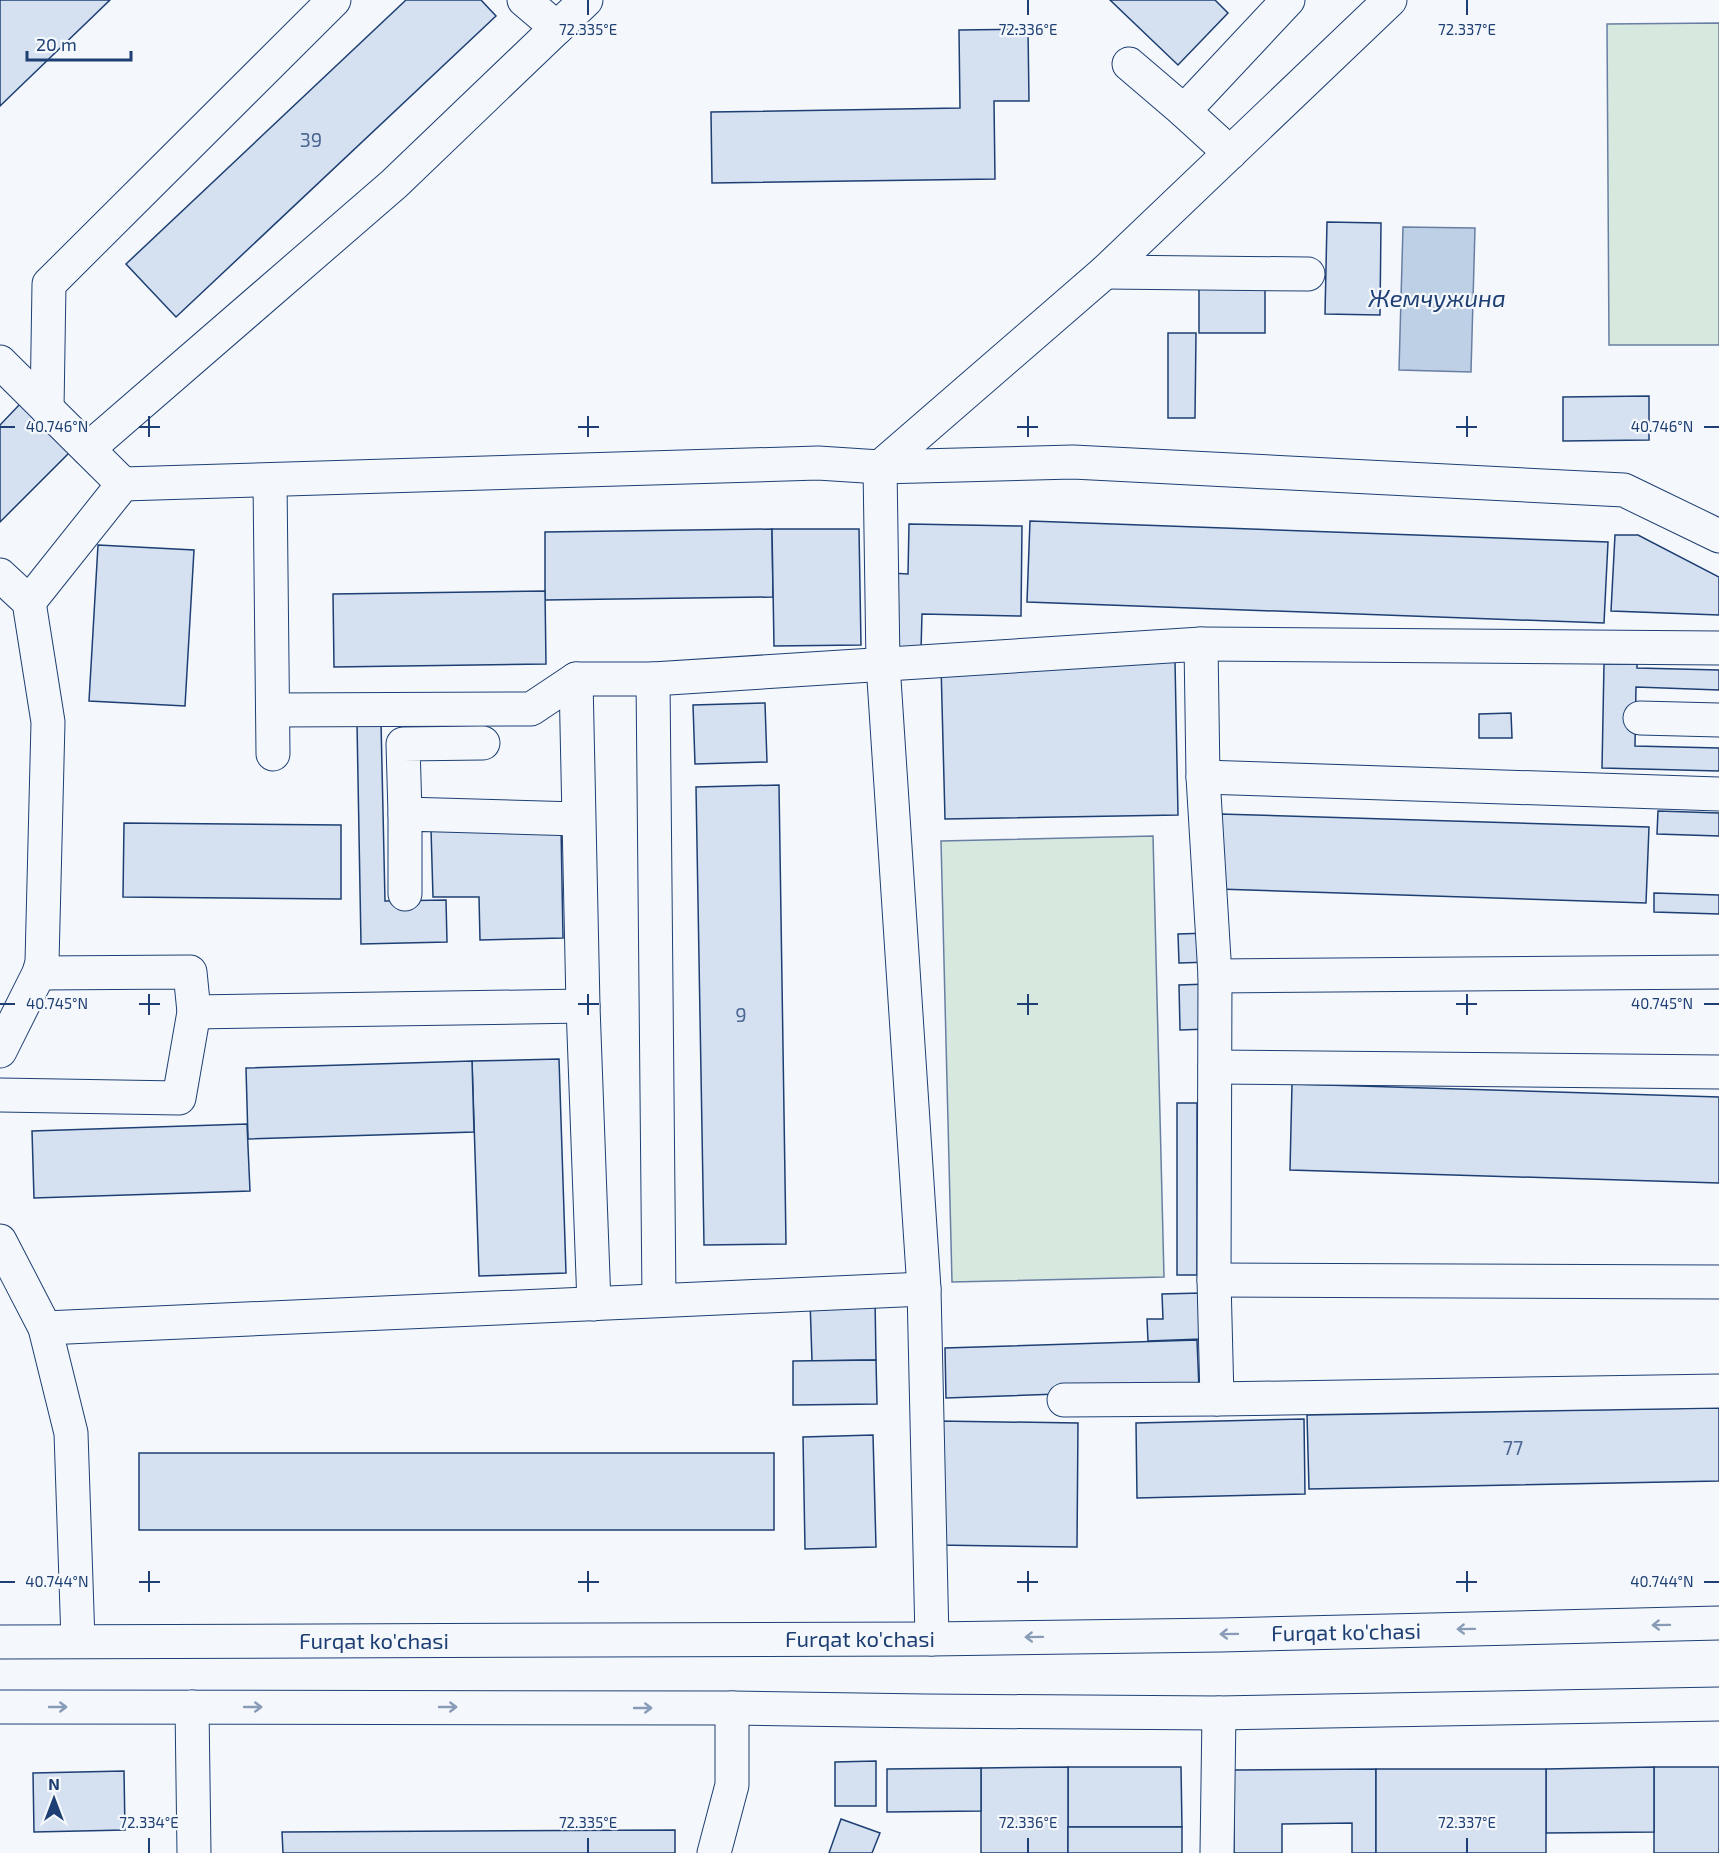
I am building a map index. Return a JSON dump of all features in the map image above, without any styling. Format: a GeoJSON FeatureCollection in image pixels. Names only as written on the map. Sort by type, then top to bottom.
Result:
{"type":"FeatureCollection","features":[{"type":"Feature","properties":{"kind":"street"},"geometry":{"type":"LineString","coordinates":[[47,409],[49,284],[334,0]]}},
{"type":"Feature","properties":{"kind":"street"},"geometry":{"type":"LineString","coordinates":[[524,0],[557,28]]}},
{"type":"Feature","properties":{"kind":"street"},"geometry":{"type":"LineString","coordinates":[[88,449],[394,184],[586,0]]}},
{"type":"Feature","properties":{"kind":"street"},"geometry":{"type":"LineString","coordinates":[[1184,111],[1288,0]]}},
{"type":"Feature","properties":{"kind":"street"},"geometry":{"type":"LineString","coordinates":[[932,1639],[924,1289],[883,664],[880,467],[1105,272],[1387,1]]}},
{"type":"Feature","properties":{"kind":"street"},"geometry":{"type":"LineString","coordinates":[[1128,64],[1230,153]]}},
{"type":"Feature","properties":{"kind":"street"},"geometry":{"type":"LineString","coordinates":[[1105,272],[1308,274]]}},
{"type":"Feature","properties":{"kind":"street"},"geometry":{"type":"LineString","coordinates":[[0,362],[123,484],[818,463],[880,467],[1073,462],[1624,490],[1719,536]]}},
{"type":"Feature","properties":{"kind":"street"},"geometry":{"type":"LineString","coordinates":[[270,480],[273,754]]}},
{"type":"Feature","properties":{"kind":"street"},"geometry":{"type":"LineString","coordinates":[[29,602],[123,484]]}},
{"type":"Feature","properties":{"kind":"street"},"geometry":{"type":"LineString","coordinates":[[0,575],[29,602],[48,722],[42,962],[39,973],[8,1020],[0,1051]]}},
{"type":"Feature","properties":{"kind":"street"},"geometry":{"type":"LineString","coordinates":[[273,710],[531,709],[576,679],[653,679],[1200,644],[1719,648]]}},
{"type":"Feature","properties":{"kind":"street"},"geometry":{"type":"LineString","coordinates":[[1200,644],[1203,777],[1215,976],[1214,1280],[1217,1399]]}},
{"type":"Feature","properties":{"kind":"street"},"geometry":{"type":"LineString","coordinates":[[576,679],[583,1006],[594,1304]]}},
{"type":"Feature","properties":{"kind":"street"},"geometry":{"type":"LineString","coordinates":[[653,679],[659,1300]]}},
{"type":"Feature","properties":{"kind":"street"},"geometry":{"type":"LineString","coordinates":[[1640,718],[1719,720]]}},
{"type":"Feature","properties":{"kind":"street"},"geometry":{"type":"LineString","coordinates":[[405,894],[403,744],[483,743]]}},
{"type":"Feature","properties":{"kind":"street"},"geometry":{"type":"LineString","coordinates":[[1203,777],[1719,794]]}},
{"type":"Feature","properties":{"kind":"street"},"geometry":{"type":"LineString","coordinates":[[405,814],[578,819]]}},
{"type":"Feature","properties":{"kind":"street"},"geometry":{"type":"LineString","coordinates":[[0,1095],[179,1098],[194,1012],[190,972],[39,973]]}},
{"type":"Feature","properties":{"kind":"street"},"geometry":{"type":"LineString","coordinates":[[1215,976],[1719,972]]}},
{"type":"Feature","properties":{"kind":"street"},"geometry":{"type":"LineString","coordinates":[[194,1012],[583,1006]]}},
{"type":"Feature","properties":{"kind":"street"},"geometry":{"type":"LineString","coordinates":[[1215,1067],[1719,1072]]}},
{"type":"Feature","properties":{"kind":"street"},"geometry":{"type":"LineString","coordinates":[[0,1241],[45,1328],[71,1433],[78,1641]]}},
{"type":"Feature","properties":{"kind":"street"},"geometry":{"type":"LineString","coordinates":[[1214,1280],[1719,1282]]}},
{"type":"Feature","properties":{"kind":"street"},"geometry":{"type":"LineString","coordinates":[[45,1328],[924,1289]]}},
{"type":"Feature","properties":{"kind":"street"},"geometry":{"type":"LineString","coordinates":[[1064,1400],[1719,1391]]}},
{"type":"Feature","properties":{"kind":"street","name":"Furqat ko'chasi"},"geometry":{"type":"LineString","coordinates":[[0,1642],[932,1639],[1221,1635],[1719,1623]]}},
{"type":"Feature","properties":{"kind":"street"},"geometry":{"type":"LineString","coordinates":[[0,1707],[732,1708],[925,1712],[1219,1713],[1719,1704]]}},
{"type":"Feature","properties":{"kind":"street"},"geometry":{"type":"LineString","coordinates":[[192,1707],[194,1853]]}},
{"type":"Feature","properties":{"kind":"street"},"geometry":{"type":"LineString","coordinates":[[714,1853],[732,1785],[732,1708]]}},
{"type":"Feature","properties":{"kind":"street"},"geometry":{"type":"LineString","coordinates":[[1217,1853],[1219,1713]]}},
{"type":"Feature","properties":{"kind":"shaded area"},"geometry":{"type":"Polygon","coordinates":[[[1719,23],[1719,345],[1609,345],[1607,24],[1719,23]]]}},
{"type":"Feature","properties":{"kind":"shaded area"},"geometry":{"type":"Polygon","coordinates":[[[1153,836],[1164,1277],[952,1282],[941,841],[1153,836]]]}},
{"type":"Feature","properties":{"kind":"water","name":"Жемчужина"},"geometry":{"type":"Polygon","coordinates":[[[1403,227],[1475,228],[1471,372],[1399,370],[1403,227]]]}},
{"type":"Feature","properties":{"kind":"building"},"geometry":{"type":"Polygon","coordinates":[[[0,0],[110,0],[0,106],[0,0]]]}},
{"type":"Feature","properties":{"kind":"building"},"geometry":{"type":"Polygon","coordinates":[[[406,0],[481,0],[496,16],[176,317],[126,264],[406,0]]]}},
{"type":"Feature","properties":{"kind":"building"},"geometry":{"type":"Polygon","coordinates":[[[1110,0],[1215,0],[1228,13],[1178,65],[1110,0]]]}},
{"type":"Feature","properties":{"kind":"building"},"geometry":{"type":"Polygon","coordinates":[[[1028,29],[1029,101],[994,101],[995,179],[712,183],[711,112],[960,108],[959,30],[1028,29]]]}},
{"type":"Feature","properties":{"kind":"building"},"geometry":{"type":"Polygon","coordinates":[[[1327,222],[1381,223],[1380,315],[1325,314],[1327,222]]]}},
{"type":"Feature","properties":{"kind":"building"},"geometry":{"type":"Polygon","coordinates":[[[1199,285],[1265,285],[1265,333],[1199,333],[1199,285]]]}},
{"type":"Feature","properties":{"kind":"building"},"geometry":{"type":"Polygon","coordinates":[[[1168,333],[1196,333],[1195,418],[1168,418],[1168,333]]]}},
{"type":"Feature","properties":{"kind":"building"},"geometry":{"type":"Polygon","coordinates":[[[1649,396],[1649,440],[1563,441],[1563,397],[1649,396]]]}},
{"type":"Feature","properties":{"kind":"building"},"geometry":{"type":"Polygon","coordinates":[[[20,404],[69,453],[0,522],[0,425],[20,404]]]}},
{"type":"Feature","properties":{"kind":"building"},"geometry":{"type":"Polygon","coordinates":[[[1030,521],[1608,542],[1604,623],[1027,602],[1030,521]]]}},
{"type":"Feature","properties":{"kind":"building"},"geometry":{"type":"Polygon","coordinates":[[[909,524],[1022,526],[1021,616],[922,614],[921,651],[888,650],[890,573],[908,574],[909,524]]]}},
{"type":"Feature","properties":{"kind":"building"},"geometry":{"type":"Polygon","coordinates":[[[772,529],[773,597],[545,600],[545,532],[772,529]]]}},
{"type":"Feature","properties":{"kind":"building"},"geometry":{"type":"Polygon","coordinates":[[[772,529],[859,529],[861,645],[774,646],[772,529]]]}},
{"type":"Feature","properties":{"kind":"building"},"geometry":{"type":"Polygon","coordinates":[[[1615,535],[1638,535],[1719,577],[1719,615],[1611,611],[1615,535]]]}},
{"type":"Feature","properties":{"kind":"building"},"geometry":{"type":"Polygon","coordinates":[[[98,545],[194,550],[185,706],[89,701],[98,545]]]}},
{"type":"Feature","properties":{"kind":"building"},"geometry":{"type":"Polygon","coordinates":[[[545,591],[546,664],[334,667],[333,594],[545,591]]]}},
{"type":"Feature","properties":{"kind":"building"},"geometry":{"type":"Polygon","coordinates":[[[1175,661],[1178,815],[945,819],[941,665],[1175,661]]]}},
{"type":"Feature","properties":{"kind":"building"},"geometry":{"type":"Polygon","coordinates":[[[1604,664],[1637,664],[1637,668],[1719,670],[1719,690],[1636,687],[1635,746],[1719,748],[1719,771],[1602,768],[1604,664]]]}},
{"type":"Feature","properties":{"kind":"building"},"geometry":{"type":"Polygon","coordinates":[[[765,703],[767,762],[695,764],[693,705],[765,703]]]}},
{"type":"Feature","properties":{"kind":"building"},"geometry":{"type":"Polygon","coordinates":[[[1511,713],[1512,738],[1479,738],[1479,714],[1511,713]]]}},
{"type":"Feature","properties":{"kind":"building"},"geometry":{"type":"Polygon","coordinates":[[[381,722],[385,901],[446,900],[447,942],[361,944],[357,723],[381,722]]]}},
{"type":"Feature","properties":{"kind":"building"},"geometry":{"type":"Polygon","coordinates":[[[779,785],[786,1244],[704,1245],[696,787],[779,785]]]}},
{"type":"Feature","properties":{"kind":"building"},"geometry":{"type":"Polygon","coordinates":[[[1658,811],[1719,813],[1719,836],[1657,834],[1658,811]]]}},
{"type":"Feature","properties":{"kind":"building"},"geometry":{"type":"Polygon","coordinates":[[[1220,814],[1649,827],[1646,903],[1218,889],[1220,814]]]}},
{"type":"Feature","properties":{"kind":"building"},"geometry":{"type":"Polygon","coordinates":[[[124,823],[341,825],[341,899],[123,897],[124,823]]]}},
{"type":"Feature","properties":{"kind":"building"},"geometry":{"type":"Polygon","coordinates":[[[561,827],[563,938],[480,940],[479,897],[433,897],[431,829],[561,827]]]}},
{"type":"Feature","properties":{"kind":"building"},"geometry":{"type":"Polygon","coordinates":[[[1654,893],[1719,895],[1719,914],[1654,912],[1654,893]]]}},
{"type":"Feature","properties":{"kind":"building"},"geometry":{"type":"Polygon","coordinates":[[[1209,933],[1210,962],[1179,963],[1178,934],[1209,933]]]}},
{"type":"Feature","properties":{"kind":"building"},"geometry":{"type":"Polygon","coordinates":[[[1208,984],[1209,1029],[1180,1030],[1179,985],[1208,984]]]}},
{"type":"Feature","properties":{"kind":"building"},"geometry":{"type":"Polygon","coordinates":[[[559,1059],[566,1273],[479,1276],[472,1061],[559,1059]]]}},
{"type":"Feature","properties":{"kind":"building"},"geometry":{"type":"Polygon","coordinates":[[[472,1061],[474,1132],[248,1139],[246,1068],[472,1061]]]}},
{"type":"Feature","properties":{"kind":"building"},"geometry":{"type":"Polygon","coordinates":[[[1292,1084],[1719,1097],[1719,1183],[1290,1170],[1292,1084]]]}},
{"type":"Feature","properties":{"kind":"building"},"geometry":{"type":"Polygon","coordinates":[[[1177,1103],[1197,1103],[1197,1275],[1177,1275],[1177,1103]]]}},
{"type":"Feature","properties":{"kind":"building"},"geometry":{"type":"Polygon","coordinates":[[[247,1124],[250,1191],[34,1198],[32,1131],[247,1124]]]}},
{"type":"Feature","properties":{"kind":"building"},"geometry":{"type":"Polygon","coordinates":[[[1201,1293],[1202,1339],[1148,1341],[1147,1319],[1163,1319],[1162,1294],[1201,1293]]]}},
{"type":"Feature","properties":{"kind":"building"},"geometry":{"type":"Polygon","coordinates":[[[875,1299],[876,1360],[812,1361],[810,1300],[875,1299]]]}},
{"type":"Feature","properties":{"kind":"building"},"geometry":{"type":"Polygon","coordinates":[[[1197,1340],[1199,1389],[946,1398],[945,1348],[1197,1340]]]}},
{"type":"Feature","properties":{"kind":"building"},"geometry":{"type":"Polygon","coordinates":[[[876,1360],[877,1404],[793,1405],[793,1361],[876,1360]]]}},
{"type":"Feature","properties":{"kind":"building"},"geometry":{"type":"Polygon","coordinates":[[[1719,1408],[1719,1481],[1309,1489],[1307,1415],[1719,1408]]]}},
{"type":"Feature","properties":{"kind":"building"},"geometry":{"type":"Polygon","coordinates":[[[1304,1419],[1305,1494],[1137,1498],[1136,1423],[1304,1419]]]}},
{"type":"Feature","properties":{"kind":"building"},"geometry":{"type":"Polygon","coordinates":[[[938,1421],[1078,1423],[1077,1547],[936,1545],[938,1421]]]}},
{"type":"Feature","properties":{"kind":"building"},"geometry":{"type":"Polygon","coordinates":[[[873,1435],[876,1547],[805,1549],[803,1437],[873,1435]]]}},
{"type":"Feature","properties":{"kind":"building"},"geometry":{"type":"Polygon","coordinates":[[[139,1453],[774,1453],[774,1530],[139,1530],[139,1453]]]}},
{"type":"Feature","properties":{"kind":"building"},"geometry":{"type":"Polygon","coordinates":[[[876,1761],[876,1806],[835,1806],[835,1762],[876,1761]]]}},
{"type":"Feature","properties":{"kind":"building"},"geometry":{"type":"Polygon","coordinates":[[[1068,1767],[1181,1767],[1182,1827],[1068,1827],[1068,1767]]]}},
{"type":"Feature","properties":{"kind":"building"},"geometry":{"type":"Polygon","coordinates":[[[1068,1767],[1068,1853],[981,1853],[981,1768],[1068,1767]]]}},
{"type":"Feature","properties":{"kind":"building"},"geometry":{"type":"Polygon","coordinates":[[[1654,1767],[1719,1767],[1719,1853],[1654,1853],[1654,1767]]]}},
{"type":"Feature","properties":{"kind":"building"},"geometry":{"type":"Polygon","coordinates":[[[1654,1767],[1654,1832],[1546,1833],[1546,1769],[1654,1767]]]}},
{"type":"Feature","properties":{"kind":"building"},"geometry":{"type":"Polygon","coordinates":[[[981,1768],[981,1811],[887,1812],[887,1769],[981,1768]]]}},
{"type":"Feature","properties":{"kind":"building"},"geometry":{"type":"Polygon","coordinates":[[[1376,1769],[1376,1853],[1352,1853],[1352,1823],[1282,1824],[1282,1853],[1234,1853],[1234,1770],[1376,1769]]]}},
{"type":"Feature","properties":{"kind":"building"},"geometry":{"type":"Polygon","coordinates":[[[1376,1769],[1546,1769],[1546,1853],[1376,1853],[1376,1769]]]}},
{"type":"Feature","properties":{"kind":"building"},"geometry":{"type":"Polygon","coordinates":[[[124,1771],[125,1830],[34,1832],[33,1773],[124,1771]]]}},
{"type":"Feature","properties":{"kind":"building"},"geometry":{"type":"Polygon","coordinates":[[[841,1819],[880,1833],[872,1853],[829,1853],[841,1819]]]}},
{"type":"Feature","properties":{"kind":"building"},"geometry":{"type":"Polygon","coordinates":[[[1068,1827],[1182,1827],[1182,1853],[1068,1853],[1068,1827]]]}},
{"type":"Feature","properties":{"kind":"building"},"geometry":{"type":"Polygon","coordinates":[[[675,1830],[675,1853],[283,1853],[282,1832],[675,1830]]]}}]}
